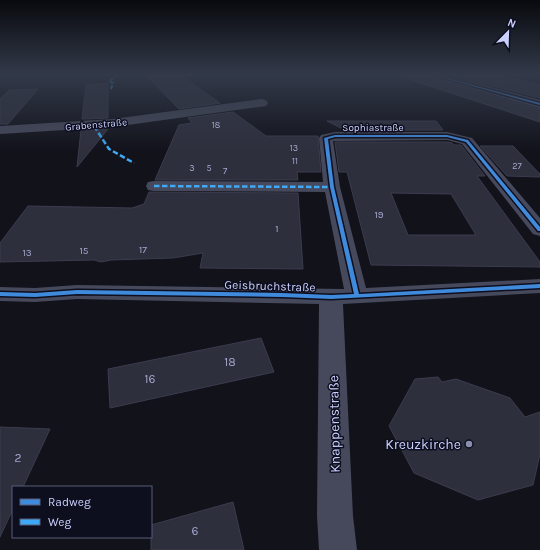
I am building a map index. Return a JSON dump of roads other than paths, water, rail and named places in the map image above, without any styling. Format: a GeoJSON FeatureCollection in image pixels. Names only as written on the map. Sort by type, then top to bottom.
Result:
{"type":"FeatureCollection","features":[{"type":"Feature","properties":{"kind":"street"},"geometry":{"type":"LineString","coordinates":[[528,101],[540,104]]}},
{"type":"Feature","properties":{"kind":"street","name":"Grabenstraße"},"geometry":{"type":"LineString","coordinates":[[0,130],[113,123],[262,103]]}},
{"type":"Feature","properties":{"kind":"street","name":"Sophiastraße"},"geometry":{"type":"LineString","coordinates":[[344,297],[326,138],[335,136],[446,136],[467,141],[540,230]]}},
{"type":"Feature","properties":{"kind":"street"},"geometry":{"type":"LineString","coordinates":[[154,186],[332,187]]}},
{"type":"Feature","properties":{"kind":"street","name":"Geisbruchstraße"},"geometry":{"type":"LineString","coordinates":[[0,294],[35,295],[78,292],[344,297],[540,286]]}},
{"type":"Feature","properties":{"kind":"street","name":"Knappenstraße"},"geometry":{"type":"LineString","coordinates":[[338,550],[335,516],[344,297]]}},
{"type":"Feature","properties":{"kind":"place","name":"Kreuzkirche"},"geometry":{"type":"Point","coordinates":[469,444]}}]}
